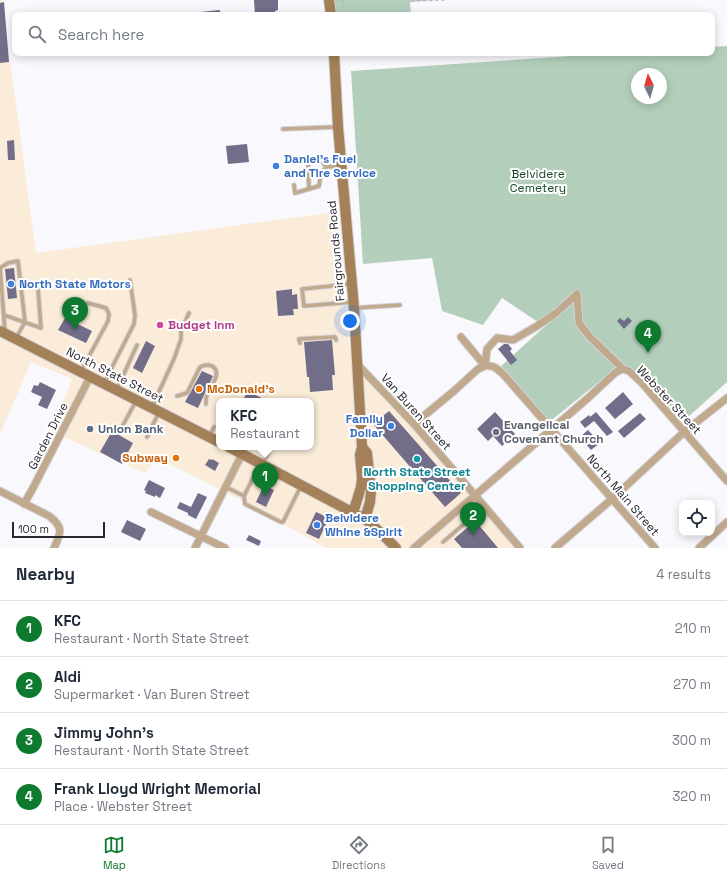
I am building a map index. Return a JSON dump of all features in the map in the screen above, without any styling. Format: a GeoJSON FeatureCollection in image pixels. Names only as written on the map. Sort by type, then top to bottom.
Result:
{"type":"FeatureCollection","features":[{"type":"Feature","properties":{"kind":"main road"},"geometry":{"type":"LineString","coordinates":[[329,0],[330,12]]}},
{"type":"Feature","properties":{"kind":"main road","name":"Fairgrounds Road"},"geometry":{"type":"LineString","coordinates":[[334,56],[338,127],[354,305],[362,447],[360,455],[362,478],[361,487],[353,513]]}},
{"type":"Feature","properties":{"kind":"main road","name":"North State Street"},"geometry":{"type":"LineString","coordinates":[[2,332],[216,440]]}},
{"type":"Feature","properties":{"kind":"main road","name":"Fairgrounds Road"},"geometry":{"type":"LineString","coordinates":[[362,447],[367,453],[371,491],[370,502],[365,519]]}},
{"type":"Feature","properties":{"kind":"main road"},"geometry":{"type":"LineString","coordinates":[[235,450],[365,519],[396,548]]}},
{"type":"Feature","properties":{"kind":"street","name":"Webster Street"},"geometry":{"type":"LineString","coordinates":[[485,366],[487,349],[497,338],[513,340],[556,313],[577,294],[579,323],[589,336],[623,369],[629,371],[642,383],[727,481]]}},
{"type":"Feature","properties":{"kind":"street","name":"North Main Street"},"geometry":{"type":"LineString","coordinates":[[461,337],[485,366],[491,365],[504,375],[655,548]]}},
{"type":"Feature","properties":{"kind":"street","name":"Van Buren Street"},"geometry":{"type":"LineString","coordinates":[[357,364],[414,424],[520,548]]}},
{"type":"Feature","properties":{"kind":"street"},"geometry":{"type":"LineString","coordinates":[[414,424],[478,369],[485,366]]}},
{"type":"Feature","properties":{"kind":"street"},"geometry":{"type":"LineString","coordinates":[[414,548],[588,398],[616,372],[623,369]]}},
{"type":"Feature","properties":{"kind":"street","name":"Garden Drive"},"geometry":{"type":"LineString","coordinates":[[24,504],[40,476],[90,377]]}},
{"type":"Feature","properties":{"kind":"street"},"geometry":{"type":"LineString","coordinates":[[555,548],[612,499],[684,432],[727,398]]}},
{"type":"Feature","properties":{"kind":"street"},"geometry":{"type":"LineString","coordinates":[[195,548],[242,454]]}},
{"type":"Feature","properties":{"kind":"street"},"geometry":{"type":"LineString","coordinates":[[0,491],[54,520],[59,526],[60,530],[60,536],[56,545]]}},
{"type":"Feature","properties":{"kind":"street"},"geometry":{"type":"LineString","coordinates":[[151,512],[225,548]]}},
{"type":"Feature","properties":{"kind":"street"},"geometry":{"type":"LineString","coordinates":[[699,548],[727,522]]}},
{"type":"Feature","properties":{"kind":"lane"},"geometry":{"type":"LineString","coordinates":[[283,129],[338,127]]}},
{"type":"Feature","properties":{"kind":"lane"},"geometry":{"type":"LineString","coordinates":[[322,161],[326,167]]}},
{"type":"Feature","properties":{"kind":"lane"},"geometry":{"type":"LineString","coordinates":[[308,162],[309,189]]}},
{"type":"Feature","properties":{"kind":"lane"},"geometry":{"type":"LineString","coordinates":[[326,167],[342,166]]}},
{"type":"Feature","properties":{"kind":"lane"},"geometry":{"type":"LineString","coordinates":[[294,185],[295,194],[319,186],[321,174],[326,167]]}},
{"type":"Feature","properties":{"kind":"lane"},"geometry":{"type":"LineString","coordinates":[[2,332],[4,315],[0,268],[8,263],[18,261],[25,322],[16,339]]}},
{"type":"Feature","properties":{"kind":"lane"},"geometry":{"type":"LineString","coordinates":[[4,315],[42,328],[38,289],[21,279]]}},
{"type":"Feature","properties":{"kind":"lane"},"geometry":{"type":"LineString","coordinates":[[104,384],[134,324],[135,316],[130,280]]}},
{"type":"Feature","properties":{"kind":"lane"},"geometry":{"type":"LineString","coordinates":[[352,284],[302,288],[304,306],[400,305]]}},
{"type":"Feature","properties":{"kind":"lane"},"geometry":{"type":"LineString","coordinates":[[80,372],[108,321],[109,314],[106,308],[88,303]]}},
{"type":"Feature","properties":{"kind":"lane"},"geometry":{"type":"LineString","coordinates":[[147,436],[181,339],[181,330],[189,313]]}},
{"type":"Feature","properties":{"kind":"lane"},"geometry":{"type":"LineString","coordinates":[[300,343],[300,339],[335,337],[336,340]]}},
{"type":"Feature","properties":{"kind":"lane"},"geometry":{"type":"LineString","coordinates":[[117,390],[137,345]]}},
{"type":"Feature","properties":{"kind":"lane"},"geometry":{"type":"LineString","coordinates":[[177,396],[187,393],[200,368],[208,364],[217,371],[216,377],[206,398],[206,404]]}},
{"type":"Feature","properties":{"kind":"lane"},"geometry":{"type":"LineString","coordinates":[[123,425],[136,400]]}},
{"type":"Feature","properties":{"kind":"lane"},"geometry":{"type":"LineString","coordinates":[[209,437],[214,427]]}},
{"type":"Feature","properties":{"kind":"lane"},"geometry":{"type":"LineString","coordinates":[[269,450],[244,496],[245,504],[283,522],[301,485]]}},
{"type":"Feature","properties":{"kind":"lane"},"geometry":{"type":"LineString","coordinates":[[226,486],[244,496]]}},
{"type":"Feature","properties":{"kind":"lane"},"geometry":{"type":"LineString","coordinates":[[443,542],[485,506]]}},
{"type":"Feature","properties":{"kind":"path"},"geometry":{"type":"LineString","coordinates":[[343,0],[345,12]]}},
{"type":"Feature","properties":{"kind":"path"},"geometry":{"type":"LineString","coordinates":[[402,12],[409,2],[415,0],[446,0]]}},
{"type":"Feature","properties":{"kind":"shaded area"},"geometry":{"type":"Polygon","coordinates":[[[0,0],[2,0],[36,253],[335,212],[350,352],[515,548],[326,548],[241,500],[157,458],[145,473],[52,432],[72,379],[31,362],[0,434],[0,0]]]}},
{"type":"Feature","properties":{"kind":"green space"},"geometry":{"type":"Polygon","coordinates":[[[334,0],[434,0],[410,2],[411,12],[335,12],[334,0]]]}},
{"type":"Feature","properties":{"kind":"green space","name":"Belvidere Cemetery"},"geometry":{"type":"Polygon","coordinates":[[[727,46],[727,382],[687,418],[659,398],[621,364],[548,423],[499,368],[575,299],[538,322],[502,298],[483,325],[442,311],[432,258],[363,264],[351,71],[572,56],[715,56],[715,47],[727,46]]]}},
{"type":"Feature","properties":{"kind":"building"},"geometry":{"type":"Polygon","coordinates":[[[254,0],[278,0],[278,10],[275,12],[255,12],[254,0]]]}},
{"type":"Feature","properties":{"kind":"building"},"geometry":{"type":"Polygon","coordinates":[[[4,2],[9,62],[0,63],[0,3],[4,2]]]}},
{"type":"Feature","properties":{"kind":"building"},"geometry":{"type":"Polygon","coordinates":[[[220,10],[220,12],[200,12],[220,10]]]}},
{"type":"Feature","properties":{"kind":"building"},"geometry":{"type":"Polygon","coordinates":[[[14,140],[15,160],[8,160],[7,141],[14,140]]]}},
{"type":"Feature","properties":{"kind":"building"},"geometry":{"type":"Polygon","coordinates":[[[247,144],[249,162],[228,164],[226,146],[247,144]]]}},
{"type":"Feature","properties":{"kind":"building","name":"North State Motors"},"geometry":{"type":"Polygon","coordinates":[[[14,268],[17,298],[8,299],[5,269],[14,268]]]}},
{"type":"Feature","properties":{"kind":"building"},"geometry":{"type":"Polygon","coordinates":[[[292,289],[292,295],[297,294],[298,309],[293,309],[294,315],[278,316],[276,291],[292,289]]]}},
{"type":"Feature","properties":{"kind":"building"},"geometry":{"type":"Polygon","coordinates":[[[628,317],[632,321],[624,329],[617,321],[620,318],[624,321],[628,317]]]}},
{"type":"Feature","properties":{"kind":"building"},"geometry":{"type":"Polygon","coordinates":[[[65,318],[92,331],[86,343],[58,330],[65,318]]]}},
{"type":"Feature","properties":{"kind":"building"},"geometry":{"type":"Polygon","coordinates":[[[332,340],[335,375],[332,375],[333,390],[310,392],[304,342],[332,340]]]}},
{"type":"Feature","properties":{"kind":"building"},"geometry":{"type":"Polygon","coordinates":[[[146,341],[155,346],[142,373],[133,368],[146,341]]]}},
{"type":"Feature","properties":{"kind":"building"},"geometry":{"type":"Polygon","coordinates":[[[504,344],[508,344],[512,349],[510,351],[517,360],[511,365],[498,349],[504,344]]]}},
{"type":"Feature","properties":{"kind":"building","name":"McDonald's"},"geometry":{"type":"Polygon","coordinates":[[[202,371],[213,376],[198,408],[185,402],[202,371]]]}},
{"type":"Feature","properties":{"kind":"building"},"geometry":{"type":"Polygon","coordinates":[[[40,382],[56,390],[47,409],[38,405],[42,397],[31,392],[34,385],[38,386],[40,382]]]}},
{"type":"Feature","properties":{"kind":"building"},"geometry":{"type":"Polygon","coordinates":[[[247,391],[262,398],[244,398],[247,391]]]}},
{"type":"Feature","properties":{"kind":"building"},"geometry":{"type":"Polygon","coordinates":[[[623,392],[633,404],[615,419],[605,408],[623,392]]]}},
{"type":"Feature","properties":{"kind":"building","name":"North State Street Shopping Center"},"geometry":{"type":"Polygon","coordinates":[[[389,411],[461,493],[445,507],[373,424],[389,411]]]}},
{"type":"Feature","properties":{"kind":"building","name":"Evangelical Covenant Church"},"geometry":{"type":"Polygon","coordinates":[[[495,412],[515,434],[502,446],[493,436],[488,441],[477,429],[495,412]]]}},
{"type":"Feature","properties":{"kind":"building"},"geometry":{"type":"Polygon","coordinates":[[[596,412],[613,432],[607,436],[594,421],[585,428],[580,422],[596,412]]]}},
{"type":"Feature","properties":{"kind":"building"},"geometry":{"type":"Polygon","coordinates":[[[640,413],[646,419],[624,438],[618,431],[640,413]]]}},
{"type":"Feature","properties":{"kind":"building"},"geometry":{"type":"Polygon","coordinates":[[[588,430],[600,443],[591,450],[580,437],[588,430]]]}},
{"type":"Feature","properties":{"kind":"building"},"geometry":{"type":"Polygon","coordinates":[[[112,431],[133,443],[122,464],[100,452],[112,431]]]}},
{"type":"Feature","properties":{"kind":"building"},"geometry":{"type":"Polygon","coordinates":[[[209,459],[219,463],[215,471],[205,465],[209,459]]]}},
{"type":"Feature","properties":{"kind":"building"},"geometry":{"type":"Polygon","coordinates":[[[149,480],[165,488],[160,498],[155,495],[155,497],[145,493],[146,491],[144,490],[149,480]]]}},
{"type":"Feature","properties":{"kind":"building"},"geometry":{"type":"Polygon","coordinates":[[[264,485],[274,490],[266,507],[256,502],[264,485]]]}},
{"type":"Feature","properties":{"kind":"building"},"geometry":{"type":"Polygon","coordinates":[[[198,493],[207,497],[196,519],[177,508],[180,502],[191,507],[198,493]]]}},
{"type":"Feature","properties":{"kind":"building","name":"Belvidere Whine &Spirit"},"geometry":{"type":"Polygon","coordinates":[[[316,512],[329,518],[319,539],[306,533],[316,512]]]}},
{"type":"Feature","properties":{"kind":"building"},"geometry":{"type":"Polygon","coordinates":[[[127,520],[146,529],[140,541],[121,532],[127,520]]]}},
{"type":"Feature","properties":{"kind":"building"},"geometry":{"type":"Polygon","coordinates":[[[475,521],[498,548],[462,548],[454,539],[475,521]]]}},
{"type":"Feature","properties":{"kind":"building"},"geometry":{"type":"Polygon","coordinates":[[[249,535],[261,541],[259,546],[246,540],[249,535]]]}},
{"type":"Feature","properties":{"kind":"place","name":"Daniel's Fuel and Tire Service"},"geometry":{"type":"Point","coordinates":[276,166]}},
{"type":"Feature","properties":{"kind":"place","name":"North State Motors"},"geometry":{"type":"Point","coordinates":[11,284]}},
{"type":"Feature","properties":{"kind":"place","name":"Budget Inm"},"geometry":{"type":"Point","coordinates":[160,325]}},
{"type":"Feature","properties":{"kind":"place","name":"Jimmy John's"},"geometry":{"type":"Point","coordinates":[75,330]}},
{"type":"Feature","properties":{"kind":"place","name":"Frank Lloyd Wright Memorial"},"geometry":{"type":"Point","coordinates":[648,353]}},
{"type":"Feature","properties":{"kind":"place","name":"McDonald's"},"geometry":{"type":"Point","coordinates":[199,389]}},
{"type":"Feature","properties":{"kind":"place","name":"Family Dollar"},"geometry":{"type":"Point","coordinates":[391,426]}},
{"type":"Feature","properties":{"kind":"place","name":"Union Bank"},"geometry":{"type":"Point","coordinates":[90,429]}},
{"type":"Feature","properties":{"kind":"place","name":"Evangelical Covenant Church"},"geometry":{"type":"Point","coordinates":[496,432]}},
{"type":"Feature","properties":{"kind":"place","name":"Subway"},"geometry":{"type":"Point","coordinates":[176,458]}},
{"type":"Feature","properties":{"kind":"place","name":"North State Street Shopping Center"},"geometry":{"type":"Point","coordinates":[417,459]}},
{"type":"Feature","properties":{"kind":"place","name":"KFC"},"geometry":{"type":"Point","coordinates":[265,496]}},
{"type":"Feature","properties":{"kind":"place","name":"Belvidere Whine &Spirit"},"geometry":{"type":"Point","coordinates":[317,525]}},
{"type":"Feature","properties":{"kind":"place","name":"Aldi"},"geometry":{"type":"Point","coordinates":[473,535]}}]}
